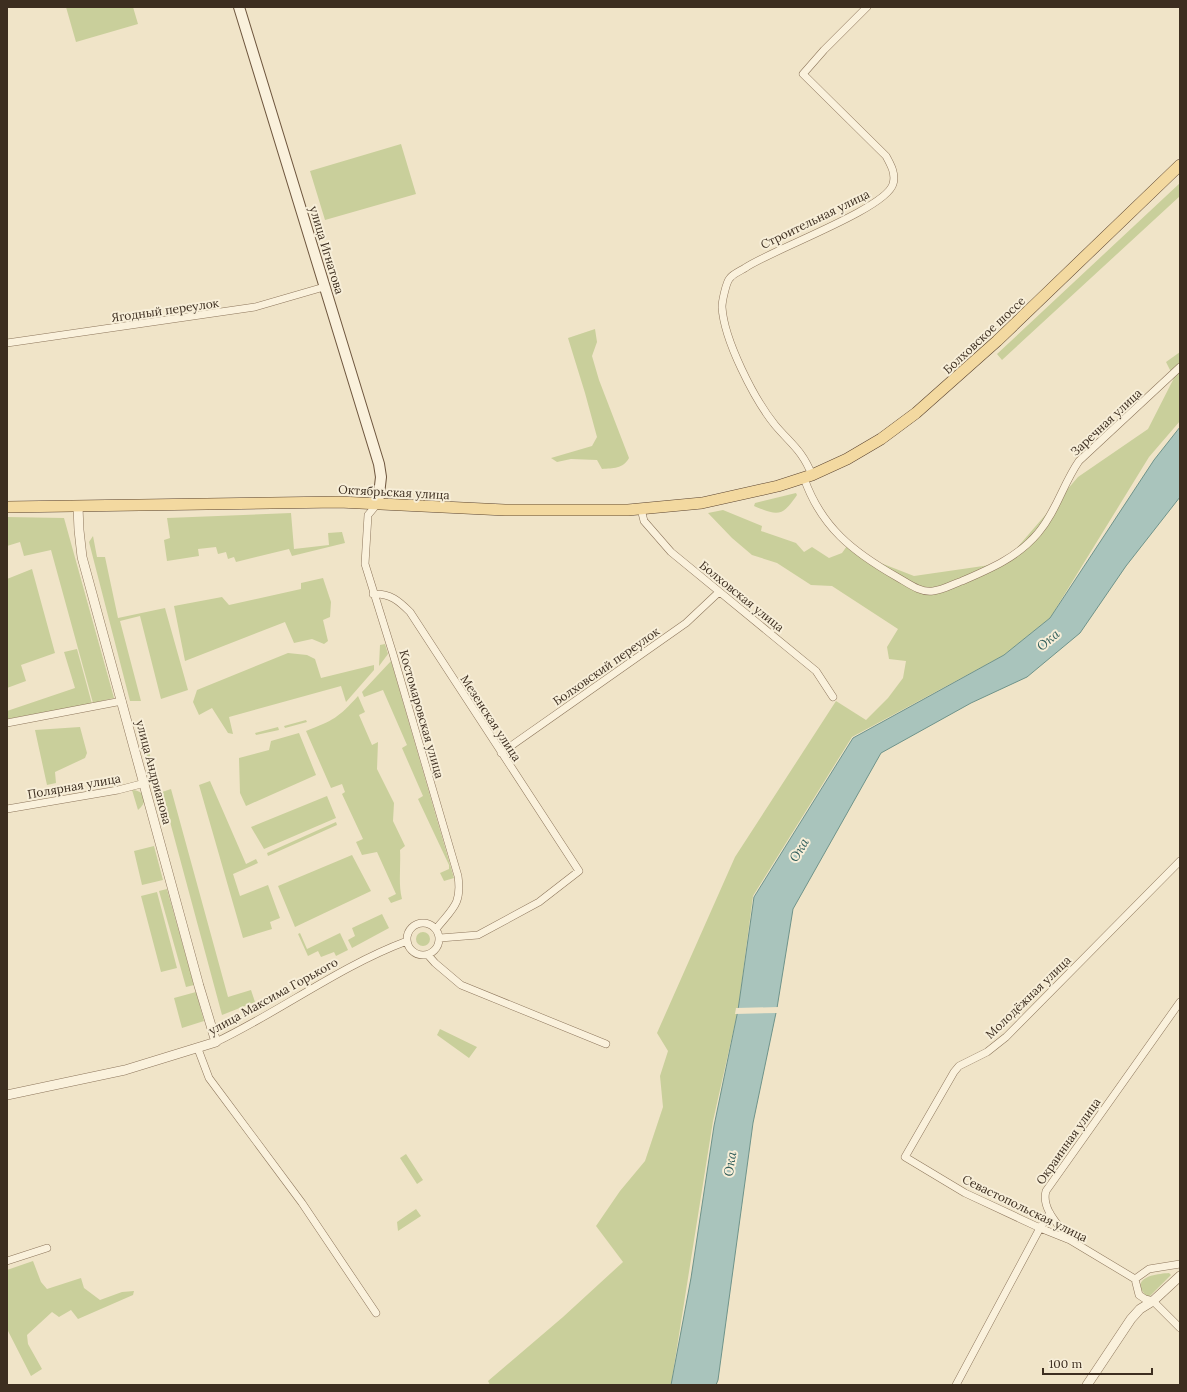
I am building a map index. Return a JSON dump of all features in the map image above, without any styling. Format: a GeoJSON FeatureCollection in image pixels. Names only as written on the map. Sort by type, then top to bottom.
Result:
{"type":"FeatureCollection","features":[{"type":"Feature","properties":{"kind":"main road","name":"улица Игнатова"},"geometry":{"type":"LineString","coordinates":[[239,7],[379,464],[381,477],[378,503]]}},
{"type":"Feature","properties":{"kind":"main road","name":"Болховское шоссе"},"geometry":{"type":"LineString","coordinates":[[778,486],[808,476],[847,459],[881,439],[933,399],[1065,277],[1180,165]]}},
{"type":"Feature","properties":{"kind":"main road","name":"Октябрьская улица"},"geometry":{"type":"LineString","coordinates":[[7,507],[339,502],[505,510],[641,509],[702,503],[778,486]]}},
{"type":"Feature","properties":{"kind":"street","name":"Строительная улица"},"geometry":{"type":"LineString","coordinates":[[808,476],[800,451],[774,424],[753,392],[729,336],[722,306],[730,278],[754,262],[831,226],[872,204],[888,194],[893,184],[894,175],[892,167],[886,156],[803,74],[824,50],[867,7]]}},
{"type":"Feature","properties":{"kind":"street","name":"Ягодный переулок"},"geometry":{"type":"LineString","coordinates":[[7,343],[195,317],[255,307],[324,287]]}},
{"type":"Feature","properties":{"kind":"street","name":"Заречная улица"},"geometry":{"type":"LineString","coordinates":[[808,476],[811,496],[824,518],[845,542],[869,561],[903,581],[920,589],[934,591],[994,567],[1014,556],[1038,533],[1054,508],[1070,473],[1079,462],[1180,367]]}},
{"type":"Feature","properties":{"kind":"street","name":"Костомаровская улица"},"geometry":{"type":"LineString","coordinates":[[378,503],[368,515],[366,528],[365,564],[458,876],[459,895],[456,904],[436,928]]}},
{"type":"Feature","properties":{"kind":"street","name":"улица Андрианова"},"geometry":{"type":"LineString","coordinates":[[78,507],[82,558],[145,783],[193,965],[216,1042]]}},
{"type":"Feature","properties":{"kind":"street","name":"Болховская улица"},"geometry":{"type":"LineString","coordinates":[[641,509],[644,521],[671,552],[816,671],[833,697]]}},
{"type":"Feature","properties":{"kind":"street","name":"Болховский переулок"},"geometry":{"type":"LineString","coordinates":[[501,753],[686,623],[719,592]]}},
{"type":"Feature","properties":{"kind":"street","name":"Мезенская улица"},"geometry":{"type":"LineString","coordinates":[[373,594],[382,593],[392,596],[410,612],[579,871],[539,902],[478,936],[440,938]]}},
{"type":"Feature","properties":{"kind":"street"},"geometry":{"type":"LineString","coordinates":[[7,723],[122,701]]}},
{"type":"Feature","properties":{"kind":"street","name":"Полярная улица"},"geometry":{"type":"LineString","coordinates":[[7,809],[118,790],[145,783]]}},
{"type":"Feature","properties":{"kind":"street","name":"Молодёжная улица"},"geometry":{"type":"LineString","coordinates":[[905,1157],[954,1072],[959,1066],[987,1052],[1006,1037],[1180,861]]}},
{"type":"Feature","properties":{"kind":"street"},"geometry":{"type":"LineString","coordinates":[[428,955],[437,948],[440,938],[436,928],[429,924],[419,923],[410,930],[407,941],[408,946],[414,953],[428,955],[435,963],[461,985],[606,1044]]}},
{"type":"Feature","properties":{"kind":"street","name":"улица Максима Горького"},"geometry":{"type":"LineString","coordinates":[[7,1095],[105,1074],[198,1049],[241,1030],[362,960],[407,941]]}},
{"type":"Feature","properties":{"kind":"street","name":"Окраинная улица"},"geometry":{"type":"LineString","coordinates":[[1050,1213],[1045,1205],[1044,1198],[1046,1191],[1180,1002]]}},
{"type":"Feature","properties":{"kind":"street"},"geometry":{"type":"LineString","coordinates":[[198,1049],[209,1078],[302,1203],[376,1313]]}},
{"type":"Feature","properties":{"kind":"street","name":"Севастопольская улица"},"geometry":{"type":"LineString","coordinates":[[905,1157],[965,1193],[1040,1228],[1070,1240],[1135,1279]]}},
{"type":"Feature","properties":{"kind":"street"},"geometry":{"type":"LineString","coordinates":[[956,1385],[1040,1228],[1050,1213],[1070,1240]]}},
{"type":"Feature","properties":{"kind":"street"},"geometry":{"type":"LineString","coordinates":[[7,1261],[47,1248]]}},
{"type":"Feature","properties":{"kind":"street"},"geometry":{"type":"LineString","coordinates":[[1180,1264],[1149,1269],[1135,1279],[1139,1295],[1153,1301],[1180,1328]]}},
{"type":"Feature","properties":{"kind":"street"},"geometry":{"type":"LineString","coordinates":[[1087,1385],[1131,1319],[1140,1309],[1153,1301],[1180,1276]]}},
{"type":"Feature","properties":{"kind":"green space"},"geometry":{"type":"Polygon","coordinates":[[[66,7],[133,7],[138,24],[76,42],[66,7]]]}},
{"type":"Feature","properties":{"kind":"green space"},"geometry":{"type":"Polygon","coordinates":[[[401,144],[416,194],[325,220],[310,171],[401,144]]]}},
{"type":"Feature","properties":{"kind":"green space"},"geometry":{"type":"Polygon","coordinates":[[[1180,183],[1180,196],[1002,360],[997,354],[1180,183]]]}},
{"type":"Feature","properties":{"kind":"green space"},"geometry":{"type":"Polygon","coordinates":[[[595,329],[597,342],[592,356],[599,380],[629,458],[627,462],[621,466],[614,468],[602,469],[597,460],[571,459],[557,462],[551,458],[592,446],[597,437],[568,338],[595,329]]]}},
{"type":"Feature","properties":{"kind":"green space"},"geometry":{"type":"Polygon","coordinates":[[[1180,352],[1180,421],[1149,457],[1050,618],[1004,655],[852,737],[753,896],[738,1010],[713,1121],[671,1385],[490,1385],[488,1381],[563,1317],[623,1262],[596,1226],[620,1191],[645,1161],[663,1107],[660,1076],[668,1051],[657,1033],[735,857],[836,701],[866,720],[888,698],[903,678],[906,661],[889,659],[887,647],[898,629],[832,586],[811,585],[777,563],[752,555],[732,538],[708,513],[723,510],[762,526],[761,531],[796,543],[804,552],[812,547],[829,558],[842,553],[847,546],[855,553],[914,576],[1004,563],[1078,477],[1148,429],[1174,378],[1166,362],[1180,352]]]}},
{"type":"Feature","properties":{"kind":"green space"},"geometry":{"type":"Polygon","coordinates":[[[796,493],[797,495],[792,502],[783,511],[774,513],[754,506],[755,503],[796,493]]]}},
{"type":"Feature","properties":{"kind":"green space"},"geometry":{"type":"Polygon","coordinates":[[[291,513],[294,549],[329,545],[328,533],[342,532],[345,543],[292,556],[289,549],[236,562],[234,557],[228,559],[226,552],[218,554],[216,547],[198,549],[199,556],[167,561],[164,540],[170,538],[167,518],[291,513]]]}},
{"type":"Feature","properties":{"kind":"green space"},"geometry":{"type":"Polygon","coordinates":[[[7,517],[64,518],[114,698],[93,703],[51,550],[24,556],[20,542],[7,546],[7,517]]]}},
{"type":"Feature","properties":{"kind":"green space"},"geometry":{"type":"Polygon","coordinates":[[[93,536],[97,557],[105,557],[118,618],[165,608],[188,690],[161,699],[140,616],[120,621],[141,701],[130,701],[89,542],[93,536]]]}},
{"type":"Feature","properties":{"kind":"green space"},"geometry":{"type":"Polygon","coordinates":[[[32,569],[55,653],[21,665],[26,681],[7,688],[7,579],[32,569]]]}},
{"type":"Feature","properties":{"kind":"green space"},"geometry":{"type":"Polygon","coordinates":[[[323,578],[331,602],[330,617],[323,620],[328,641],[324,644],[312,639],[294,643],[285,622],[185,661],[174,606],[222,597],[229,605],[301,589],[301,583],[323,578]]]}},
{"type":"Feature","properties":{"kind":"green space"},"geometry":{"type":"Polygon","coordinates":[[[385,644],[388,654],[379,666],[380,645],[385,644]]]}},
{"type":"Feature","properties":{"kind":"green space"},"geometry":{"type":"Polygon","coordinates":[[[77,649],[92,704],[7,719],[7,711],[75,688],[64,652],[77,649]]]}},
{"type":"Feature","properties":{"kind":"green space"},"geometry":{"type":"Polygon","coordinates":[[[288,653],[307,655],[315,659],[321,678],[374,665],[374,670],[346,702],[341,686],[229,717],[233,734],[228,733],[212,708],[199,715],[193,702],[197,690],[288,653]]]}},
{"type":"Feature","properties":{"kind":"green space"},"geometry":{"type":"Polygon","coordinates":[[[391,661],[454,878],[444,881],[440,873],[449,869],[449,865],[418,799],[423,796],[402,748],[407,745],[383,690],[364,697],[362,692],[391,661]]]}},
{"type":"Feature","properties":{"kind":"green space"},"geometry":{"type":"Polygon","coordinates":[[[358,696],[365,712],[359,715],[372,745],[378,742],[377,769],[394,803],[393,821],[405,846],[400,850],[400,881],[402,899],[391,903],[388,898],[396,894],[377,852],[362,855],[356,842],[363,839],[342,794],[345,792],[342,784],[331,788],[306,731],[335,718],[358,696]]]}},
{"type":"Feature","properties":{"kind":"green space"},"geometry":{"type":"Polygon","coordinates":[[[306,720],[307,722],[285,728],[284,726],[306,720]]]}},
{"type":"Feature","properties":{"kind":"green space"},"geometry":{"type":"Polygon","coordinates":[[[80,727],[87,753],[85,758],[55,772],[56,783],[47,785],[35,730],[80,727]]]}},
{"type":"Feature","properties":{"kind":"green space"},"geometry":{"type":"Polygon","coordinates":[[[278,727],[279,730],[256,735],[255,733],[278,727]]]}},
{"type":"Feature","properties":{"kind":"green space"},"geometry":{"type":"Polygon","coordinates":[[[299,733],[316,775],[246,806],[240,793],[239,758],[269,750],[271,741],[299,733]]]}},
{"type":"Feature","properties":{"kind":"green space"},"geometry":{"type":"Polygon","coordinates":[[[145,737],[158,785],[154,786],[141,738],[145,737]]]}},
{"type":"Feature","properties":{"kind":"green space"},"geometry":{"type":"Polygon","coordinates":[[[210,781],[246,864],[256,859],[258,863],[233,874],[240,896],[268,885],[280,918],[270,922],[272,929],[243,938],[199,785],[210,781]]]}},
{"type":"Feature","properties":{"kind":"green space"},"geometry":{"type":"Polygon","coordinates":[[[171,789],[228,997],[251,990],[255,1002],[222,1015],[162,792],[171,789]]]}},
{"type":"Feature","properties":{"kind":"green space"},"geometry":{"type":"Polygon","coordinates":[[[132,790],[141,792],[144,797],[143,804],[138,810],[132,790]]]}},
{"type":"Feature","properties":{"kind":"green space"},"geometry":{"type":"Polygon","coordinates":[[[327,796],[336,818],[264,849],[251,827],[327,796]]]}},
{"type":"Feature","properties":{"kind":"green space"},"geometry":{"type":"Polygon","coordinates":[[[336,822],[337,825],[268,856],[267,853],[336,822]]]}},
{"type":"Feature","properties":{"kind":"green space"},"geometry":{"type":"Polygon","coordinates":[[[154,846],[163,880],[142,885],[134,851],[154,846]]]}},
{"type":"Feature","properties":{"kind":"green space"},"geometry":{"type":"Polygon","coordinates":[[[352,855],[371,891],[295,927],[278,886],[352,855]]]}},
{"type":"Feature","properties":{"kind":"green space"},"geometry":{"type":"Polygon","coordinates":[[[167,889],[194,985],[186,987],[159,891],[167,889]]]}},
{"type":"Feature","properties":{"kind":"green space"},"geometry":{"type":"Polygon","coordinates":[[[157,892],[177,968],[161,972],[141,896],[157,892]]]}},
{"type":"Feature","properties":{"kind":"green space"},"geometry":{"type":"Polygon","coordinates":[[[382,914],[389,928],[352,948],[348,940],[355,936],[352,928],[382,914]]]}},
{"type":"Feature","properties":{"kind":"green space"},"geometry":{"type":"Polygon","coordinates":[[[423,932],[428,934],[430,939],[428,944],[423,946],[418,944],[416,939],[418,934],[423,932]]]}},
{"type":"Feature","properties":{"kind":"green space"},"geometry":{"type":"Polygon","coordinates":[[[300,933],[307,949],[340,933],[348,950],[336,956],[334,952],[321,957],[318,951],[308,956],[298,934],[300,933]]]}},
{"type":"Feature","properties":{"kind":"green space"},"geometry":{"type":"Polygon","coordinates":[[[196,992],[204,1021],[182,1028],[174,998],[196,992]]]}},
{"type":"Feature","properties":{"kind":"green space"},"geometry":{"type":"Polygon","coordinates":[[[440,1029],[477,1047],[469,1058],[437,1035],[440,1029]]]}},
{"type":"Feature","properties":{"kind":"green space"},"geometry":{"type":"Polygon","coordinates":[[[406,1154],[423,1180],[417,1184],[400,1158],[406,1154]]]}},
{"type":"Feature","properties":{"kind":"green space"},"geometry":{"type":"Polygon","coordinates":[[[416,1209],[421,1216],[398,1231],[397,1222],[416,1209]]]}},
{"type":"Feature","properties":{"kind":"green space"},"geometry":{"type":"Polygon","coordinates":[[[33,1261],[41,1282],[47,1289],[81,1278],[84,1288],[100,1300],[122,1292],[134,1291],[133,1295],[78,1319],[71,1310],[59,1317],[52,1312],[27,1335],[28,1344],[42,1369],[31,1376],[7,1329],[7,1270],[33,1261]]]}},
{"type":"Feature","properties":{"kind":"green space"},"geometry":{"type":"Polygon","coordinates":[[[1169,1273],[1171,1275],[1150,1296],[1146,1296],[1142,1290],[1142,1281],[1158,1274],[1169,1273]]]}},
{"type":"Feature","properties":{"kind":"water","name":"Ока"},"geometry":{"type":"Polygon","coordinates":[[[1180,427],[1180,497],[1126,566],[1080,633],[1027,677],[971,703],[881,753],[793,909],[777,1008],[753,1123],[718,1380],[716,1385],[671,1385],[691,1278],[714,1126],[738,1010],[754,897],[853,738],[1004,655],[1050,618],[1154,460],[1180,427]]]}},
{"type":"Feature","properties":{"kind":"pier"},"geometry":{"type":"Polygon","coordinates":[[[779,1007],[778,1013],[735,1014],[736,1008],[779,1007]]]}}]}
